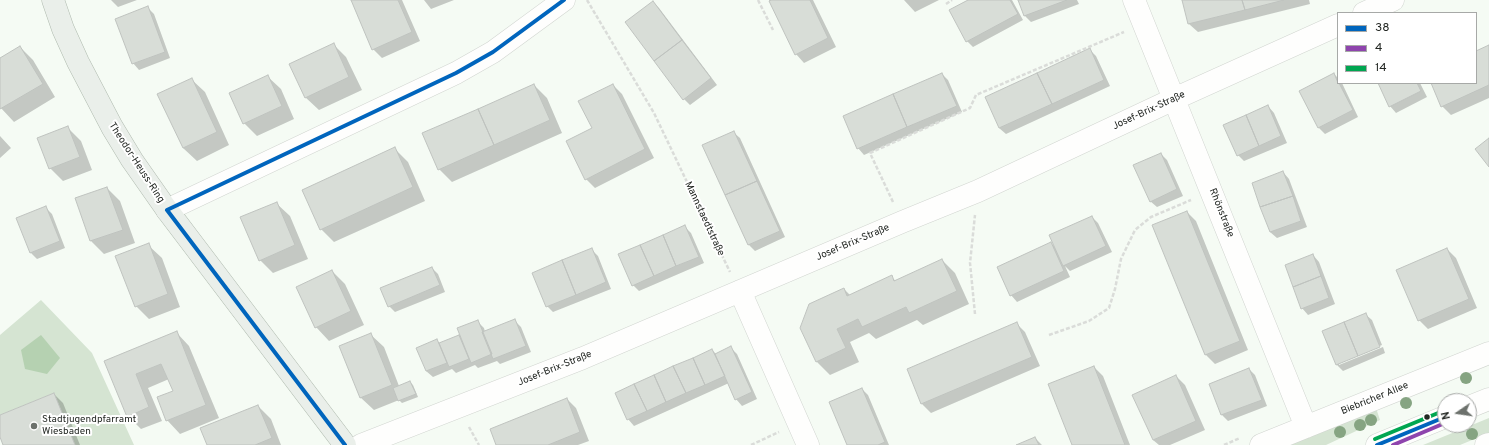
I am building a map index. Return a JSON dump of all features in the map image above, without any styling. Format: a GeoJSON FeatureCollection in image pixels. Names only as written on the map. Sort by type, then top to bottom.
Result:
{"type":"FeatureCollection","features":[{"type":"Feature","properties":{"kind":"main road","name":"Theodor-Heuss-Ring"},"geometry":{"type":"LineString","coordinates":[[53,0],[63,29],[78,62],[112,128],[132,160],[167,210],[345,445]]}},
{"type":"Feature","properties":{"kind":"street"},"geometry":{"type":"LineString","coordinates":[[167,210],[456,73],[493,52],[564,0]]}},
{"type":"Feature","properties":{"kind":"street","name":"Rhönstraße"},"geometry":{"type":"LineString","coordinates":[[1134,0],[1306,427]]}},
{"type":"Feature","properties":{"kind":"street"},"geometry":{"type":"LineString","coordinates":[[1366,12],[1393,0]]}},
{"type":"Feature","properties":{"kind":"street","name":"Josef-Brix-Straße"},"geometry":{"type":"LineString","coordinates":[[361,445],[583,358],[978,191],[1174,99],[1337,25]]}},
{"type":"Feature","properties":{"kind":"street"},"geometry":{"type":"LineString","coordinates":[[740,291],[808,445]]}},
{"type":"Feature","properties":{"kind":"street","name":"Biebricher Allee"},"geometry":{"type":"LineString","coordinates":[[1261,445],[1489,353]]}},
{"type":"Feature","properties":{"kind":"street"},"geometry":{"type":"LineString","coordinates":[[1477,404],[1489,399]]}},
{"type":"Feature","properties":{"kind":"street"},"geometry":{"type":"LineString","coordinates":[[1377,445],[1437,420]]}},
{"type":"Feature","properties":{"kind":"path","name":"Mannstaedtstraße"},"geometry":{"type":"LineString","coordinates":[[586,0],[654,113],[724,261],[740,291]]}},
{"type":"Feature","properties":{"kind":"path"},"geometry":{"type":"LineString","coordinates":[[758,0],[773,30]]}},
{"type":"Feature","properties":{"kind":"path"},"geometry":{"type":"LineString","coordinates":[[946,4],[952,0]]}},
{"type":"Feature","properties":{"kind":"path"},"geometry":{"type":"LineString","coordinates":[[902,222],[870,153],[970,108],[976,95],[1143,24]]}},
{"type":"Feature","properties":{"kind":"path"},"geometry":{"type":"LineString","coordinates":[[975,314],[970,263],[978,191]]}},
{"type":"Feature","properties":{"kind":"path"},"geometry":{"type":"LineString","coordinates":[[1048,335],[1089,321],[1109,308],[1116,289],[1121,259],[1135,230],[1151,217],[1212,192]]}},
{"type":"Feature","properties":{"kind":"path"},"geometry":{"type":"LineString","coordinates":[[751,445],[799,423]]}},
{"type":"Feature","properties":{"kind":"shaded area"},"geometry":{"type":"Polygon","coordinates":[[[41,300],[92,353],[134,445],[75,445],[54,393],[0,415],[0,335],[41,300]]]}},
{"type":"Feature","properties":{"kind":"shaded area"},"geometry":{"type":"Polygon","coordinates":[[[41,335],[60,358],[47,374],[25,369],[21,350],[41,335]]]}},
{"type":"Feature","properties":{"kind":"shaded area"},"geometry":{"type":"Polygon","coordinates":[[[1376,408],[1380,420],[1326,445],[1284,445],[1376,408]]]}},
{"type":"Feature","properties":{"kind":"shaded area"},"geometry":{"type":"Polygon","coordinates":[[[1489,418],[1489,433],[1460,445],[1423,445],[1452,433],[1477,433],[1477,423],[1489,418]]]}},
{"type":"Feature","properties":{"kind":"building"},"geometry":{"type":"Polygon","coordinates":[[[351,0],[398,0],[412,32],[372,50],[351,0]]]}},
{"type":"Feature","properties":{"kind":"building"},"geometry":{"type":"Polygon","coordinates":[[[810,0],[828,38],[795,55],[769,1],[810,0]]]}},
{"type":"Feature","properties":{"kind":"building"},"geometry":{"type":"Polygon","coordinates":[[[968,0],[1010,0],[1018,14],[966,42],[949,10],[968,0]]]}},
{"type":"Feature","properties":{"kind":"building"},"geometry":{"type":"Polygon","coordinates":[[[1018,0],[1067,0],[1024,16],[1018,0]]]}},
{"type":"Feature","properties":{"kind":"building"},"geometry":{"type":"Polygon","coordinates":[[[1182,0],[1242,0],[1245,10],[1188,24],[1182,0]]]}},
{"type":"Feature","properties":{"kind":"building"},"geometry":{"type":"Polygon","coordinates":[[[1242,0],[1284,0],[1245,10],[1242,0]]]}},
{"type":"Feature","properties":{"kind":"building"},"geometry":{"type":"Polygon","coordinates":[[[653,1],[682,40],[654,61],[625,22],[653,1]]]}},
{"type":"Feature","properties":{"kind":"building"},"geometry":{"type":"Polygon","coordinates":[[[148,6],[165,52],[132,64],[115,19],[148,6]]]}},
{"type":"Feature","properties":{"kind":"building"},"geometry":{"type":"Polygon","coordinates":[[[682,40],[711,78],[683,100],[654,61],[682,40]]]}},
{"type":"Feature","properties":{"kind":"building"},"geometry":{"type":"Polygon","coordinates":[[[334,43],[349,77],[305,98],[289,64],[334,43]]]}},
{"type":"Feature","properties":{"kind":"building"},"geometry":{"type":"Polygon","coordinates":[[[1489,45],[1489,85],[1441,107],[1431,84],[1477,84],[1477,51],[1489,45]]]}},
{"type":"Feature","properties":{"kind":"building"},"geometry":{"type":"Polygon","coordinates":[[[20,46],[43,84],[0,109],[0,58],[20,46]]]}},
{"type":"Feature","properties":{"kind":"building"},"geometry":{"type":"Polygon","coordinates":[[[1090,48],[1104,80],[1052,104],[1037,73],[1090,48]]]}},
{"type":"Feature","properties":{"kind":"building"},"geometry":{"type":"Polygon","coordinates":[[[942,73],[957,106],[907,127],[893,94],[942,73]]]}},
{"type":"Feature","properties":{"kind":"building"},"geometry":{"type":"Polygon","coordinates":[[[1037,73],[1052,104],[999,128],[985,97],[1037,73]]]}},
{"type":"Feature","properties":{"kind":"building"},"geometry":{"type":"Polygon","coordinates":[[[1334,73],[1337,84],[1340,84],[1353,110],[1318,128],[1299,91],[1334,73]]]}},
{"type":"Feature","properties":{"kind":"building"},"geometry":{"type":"Polygon","coordinates":[[[268,75],[282,106],[243,124],[229,93],[268,75]]]}},
{"type":"Feature","properties":{"kind":"building"},"geometry":{"type":"Polygon","coordinates":[[[192,78],[217,132],[183,148],[157,94],[192,78]]]}},
{"type":"Feature","properties":{"kind":"building"},"geometry":{"type":"Polygon","coordinates":[[[534,84],[550,120],[494,145],[478,109],[534,84]]]}},
{"type":"Feature","properties":{"kind":"building"},"geometry":{"type":"Polygon","coordinates":[[[613,84],[645,149],[585,180],[566,141],[592,128],[578,101],[613,84]]]}},
{"type":"Feature","properties":{"kind":"building"},"geometry":{"type":"Polygon","coordinates":[[[1378,84],[1418,84],[1421,91],[1389,107],[1378,84]]]}},
{"type":"Feature","properties":{"kind":"building"},"geometry":{"type":"Polygon","coordinates":[[[893,94],[907,127],[857,149],[843,116],[893,94]]]}},
{"type":"Feature","properties":{"kind":"building"},"geometry":{"type":"Polygon","coordinates":[[[1268,105],[1281,136],[1259,146],[1246,115],[1268,105]]]}},
{"type":"Feature","properties":{"kind":"building"},"geometry":{"type":"Polygon","coordinates":[[[478,109],[494,145],[438,170],[422,133],[478,109]]]}},
{"type":"Feature","properties":{"kind":"building"},"geometry":{"type":"Polygon","coordinates":[[[1246,115],[1259,146],[1237,156],[1223,125],[1246,115]]]}},
{"type":"Feature","properties":{"kind":"building"},"geometry":{"type":"Polygon","coordinates":[[[68,126],[80,157],[49,169],[37,138],[68,126]]]}},
{"type":"Feature","properties":{"kind":"building"},"geometry":{"type":"Polygon","coordinates":[[[734,131],[757,181],[725,195],[702,145],[734,131]]]}},
{"type":"Feature","properties":{"kind":"building"},"geometry":{"type":"Polygon","coordinates":[[[1489,138],[1489,167],[1475,149],[1489,138]]]}},
{"type":"Feature","properties":{"kind":"building"},"geometry":{"type":"Polygon","coordinates":[[[395,147],[413,187],[320,230],[302,190],[395,147]]]}},
{"type":"Feature","properties":{"kind":"building"},"geometry":{"type":"Polygon","coordinates":[[[1161,153],[1177,189],[1150,202],[1133,165],[1161,153]]]}},
{"type":"Feature","properties":{"kind":"building"},"geometry":{"type":"Polygon","coordinates":[[[1283,171],[1293,196],[1260,207],[1252,183],[1283,171]]]}},
{"type":"Feature","properties":{"kind":"building"},"geometry":{"type":"Polygon","coordinates":[[[757,181],[780,231],[748,245],[725,195],[757,181]]]}},
{"type":"Feature","properties":{"kind":"building"},"geometry":{"type":"Polygon","coordinates":[[[107,187],[123,230],[90,241],[75,198],[107,187]]]}},
{"type":"Feature","properties":{"kind":"building"},"geometry":{"type":"Polygon","coordinates":[[[1293,196],[1301,221],[1270,232],[1260,207],[1293,196]]]}},
{"type":"Feature","properties":{"kind":"building"},"geometry":{"type":"Polygon","coordinates":[[[277,202],[295,245],[259,261],[240,217],[277,202]]]}},
{"type":"Feature","properties":{"kind":"building"},"geometry":{"type":"Polygon","coordinates":[[[46,206],[60,241],[30,253],[16,218],[46,206]]]}},
{"type":"Feature","properties":{"kind":"building"},"geometry":{"type":"Polygon","coordinates":[[[1187,211],[1240,341],[1205,355],[1152,225],[1187,211]]]}},
{"type":"Feature","properties":{"kind":"building"},"geometry":{"type":"Polygon","coordinates":[[[1092,216],[1106,246],[1063,266],[1049,235],[1092,216]]]}},
{"type":"Feature","properties":{"kind":"building"},"geometry":{"type":"Polygon","coordinates":[[[685,225],[699,257],[676,266],[663,235],[685,225]]]}},
{"type":"Feature","properties":{"kind":"building"},"geometry":{"type":"Polygon","coordinates":[[[663,235],[676,266],[654,276],[640,245],[663,235]]]}},
{"type":"Feature","properties":{"kind":"building"},"geometry":{"type":"Polygon","coordinates":[[[1051,242],[1064,271],[1010,296],[997,267],[1051,242]]]}},
{"type":"Feature","properties":{"kind":"building"},"geometry":{"type":"Polygon","coordinates":[[[149,243],[168,294],[135,307],[115,256],[149,243]]]}},
{"type":"Feature","properties":{"kind":"building"},"geometry":{"type":"Polygon","coordinates":[[[640,245],[654,276],[632,286],[618,254],[640,245]]]}},
{"type":"Feature","properties":{"kind":"building"},"geometry":{"type":"Polygon","coordinates":[[[592,248],[606,282],[576,295],[562,260],[592,248]]]}},
{"type":"Feature","properties":{"kind":"building"},"geometry":{"type":"Polygon","coordinates":[[[1447,248],[1469,299],[1418,321],[1396,270],[1447,248]]]}},
{"type":"Feature","properties":{"kind":"building"},"geometry":{"type":"Polygon","coordinates":[[[1313,254],[1321,276],[1293,287],[1285,265],[1313,254]]]}},
{"type":"Feature","properties":{"kind":"building"},"geometry":{"type":"Polygon","coordinates":[[[942,259],[957,291],[909,313],[906,307],[862,327],[858,319],[837,329],[846,348],[816,362],[800,328],[809,304],[844,288],[847,296],[892,275],[894,281],[942,259]]]}},
{"type":"Feature","properties":{"kind":"building"},"geometry":{"type":"Polygon","coordinates":[[[562,260],[576,295],[546,307],[532,273],[562,260]]]}},
{"type":"Feature","properties":{"kind":"building"},"geometry":{"type":"Polygon","coordinates":[[[432,267],[440,285],[388,307],[380,288],[432,267]]]}},
{"type":"Feature","properties":{"kind":"building"},"geometry":{"type":"Polygon","coordinates":[[[332,270],[351,311],[315,328],[296,287],[332,270]]]}},
{"type":"Feature","properties":{"kind":"building"},"geometry":{"type":"Polygon","coordinates":[[[1321,276],[1329,298],[1301,309],[1293,287],[1321,276]]]}},
{"type":"Feature","properties":{"kind":"building"},"geometry":{"type":"Polygon","coordinates":[[[1366,313],[1380,347],[1358,356],[1344,322],[1366,313]]]}},
{"type":"Feature","properties":{"kind":"building"},"geometry":{"type":"Polygon","coordinates":[[[515,319],[526,346],[493,359],[482,332],[515,319]]]}},
{"type":"Feature","properties":{"kind":"building"},"geometry":{"type":"Polygon","coordinates":[[[478,320],[492,354],[471,363],[457,328],[478,320]]]}},
{"type":"Feature","properties":{"kind":"building"},"geometry":{"type":"Polygon","coordinates":[[[1017,322],[1032,357],[921,404],[907,369],[1017,322]]]}},
{"type":"Feature","properties":{"kind":"building"},"geometry":{"type":"Polygon","coordinates":[[[1344,322],[1358,356],[1336,365],[1322,331],[1344,322]]]}},
{"type":"Feature","properties":{"kind":"building"},"geometry":{"type":"Polygon","coordinates":[[[177,331],[206,405],[166,421],[157,397],[173,391],[161,364],[136,374],[149,407],[127,417],[104,361],[177,331]]]}},
{"type":"Feature","properties":{"kind":"building"},"geometry":{"type":"Polygon","coordinates":[[[371,333],[392,385],[360,398],[339,346],[371,333]]]}},
{"type":"Feature","properties":{"kind":"building"},"geometry":{"type":"Polygon","coordinates":[[[459,335],[469,359],[449,367],[439,343],[459,335]]]}},
{"type":"Feature","properties":{"kind":"building"},"geometry":{"type":"Polygon","coordinates":[[[437,339],[447,363],[426,371],[416,348],[437,339]]]}},
{"type":"Feature","properties":{"kind":"building"},"geometry":{"type":"Polygon","coordinates":[[[731,346],[752,392],[735,400],[715,354],[731,346]]]}},
{"type":"Feature","properties":{"kind":"building"},"geometry":{"type":"Polygon","coordinates":[[[712,349],[725,376],[705,385],[693,358],[712,349]]]}},
{"type":"Feature","properties":{"kind":"building"},"geometry":{"type":"Polygon","coordinates":[[[693,358],[705,385],[686,393],[673,366],[693,358]]]}},
{"type":"Feature","properties":{"kind":"building"},"geometry":{"type":"Polygon","coordinates":[[[673,366],[686,393],[666,402],[654,375],[673,366]]]}},
{"type":"Feature","properties":{"kind":"building"},"geometry":{"type":"Polygon","coordinates":[[[1094,366],[1125,445],[1072,445],[1048,384],[1094,366]]]}},
{"type":"Feature","properties":{"kind":"building"},"geometry":{"type":"Polygon","coordinates":[[[1249,368],[1262,400],[1221,415],[1209,384],[1249,368]]]}},
{"type":"Feature","properties":{"kind":"building"},"geometry":{"type":"Polygon","coordinates":[[[654,375],[666,402],[647,411],[634,384],[654,375]]]}},
{"type":"Feature","properties":{"kind":"building"},"geometry":{"type":"Polygon","coordinates":[[[1176,375],[1196,421],[1153,440],[1132,395],[1176,375]]]}},
{"type":"Feature","properties":{"kind":"building"},"geometry":{"type":"Polygon","coordinates":[[[410,381],[416,394],[398,401],[393,388],[410,381]]]}},
{"type":"Feature","properties":{"kind":"building"},"geometry":{"type":"Polygon","coordinates":[[[634,384],[647,411],[627,420],[615,393],[634,384]]]}},
{"type":"Feature","properties":{"kind":"building"},"geometry":{"type":"Polygon","coordinates":[[[862,388],[885,442],[878,445],[847,445],[829,402],[862,388]]]}},
{"type":"Feature","properties":{"kind":"building","name":"Stadtjugendpfarramt Wiesbaden"},"geometry":{"type":"Polygon","coordinates":[[[54,393],[75,445],[3,445],[0,437],[0,415],[54,393]]]}},
{"type":"Feature","properties":{"kind":"building"},"geometry":{"type":"Polygon","coordinates":[[[567,398],[580,432],[548,445],[496,445],[490,429],[567,398]]]}},
{"type":"Feature","properties":{"kind":"building"},"geometry":{"type":"Polygon","coordinates":[[[258,405],[272,438],[255,445],[207,445],[200,428],[258,405]]]}},
{"type":"Feature","properties":{"kind":"building"},"geometry":{"type":"Polygon","coordinates":[[[1035,437],[1039,445],[1016,445],[1035,437]]]}},
{"type":"Feature","properties":{"kind":"transit line","name":"38"},"geometry":{"type":"LineString","coordinates":[[167,210],[456,73],[493,52],[564,0]]}},
{"type":"Feature","properties":{"kind":"transit line","name":"38"},"geometry":{"type":"LineString","coordinates":[[167,210],[345,445]]}},
{"type":"Feature","properties":{"kind":"transit line","name":"14"},"geometry":{"type":"LineString","coordinates":[[1375,439],[1437,413]]}},
{"type":"Feature","properties":{"kind":"transit line","name":"38"},"geometry":{"type":"LineString","coordinates":[[1377,445],[1437,420]]}},
{"type":"Feature","properties":{"kind":"transit line","name":"4"},"geometry":{"type":"LineString","coordinates":[[1393,445],[1437,426]]}},
{"type":"Feature","properties":{"kind":"place","name":"Stadtjugendpfarramt Wiesbaden"},"geometry":{"type":"Point","coordinates":[34,426]}}]}
